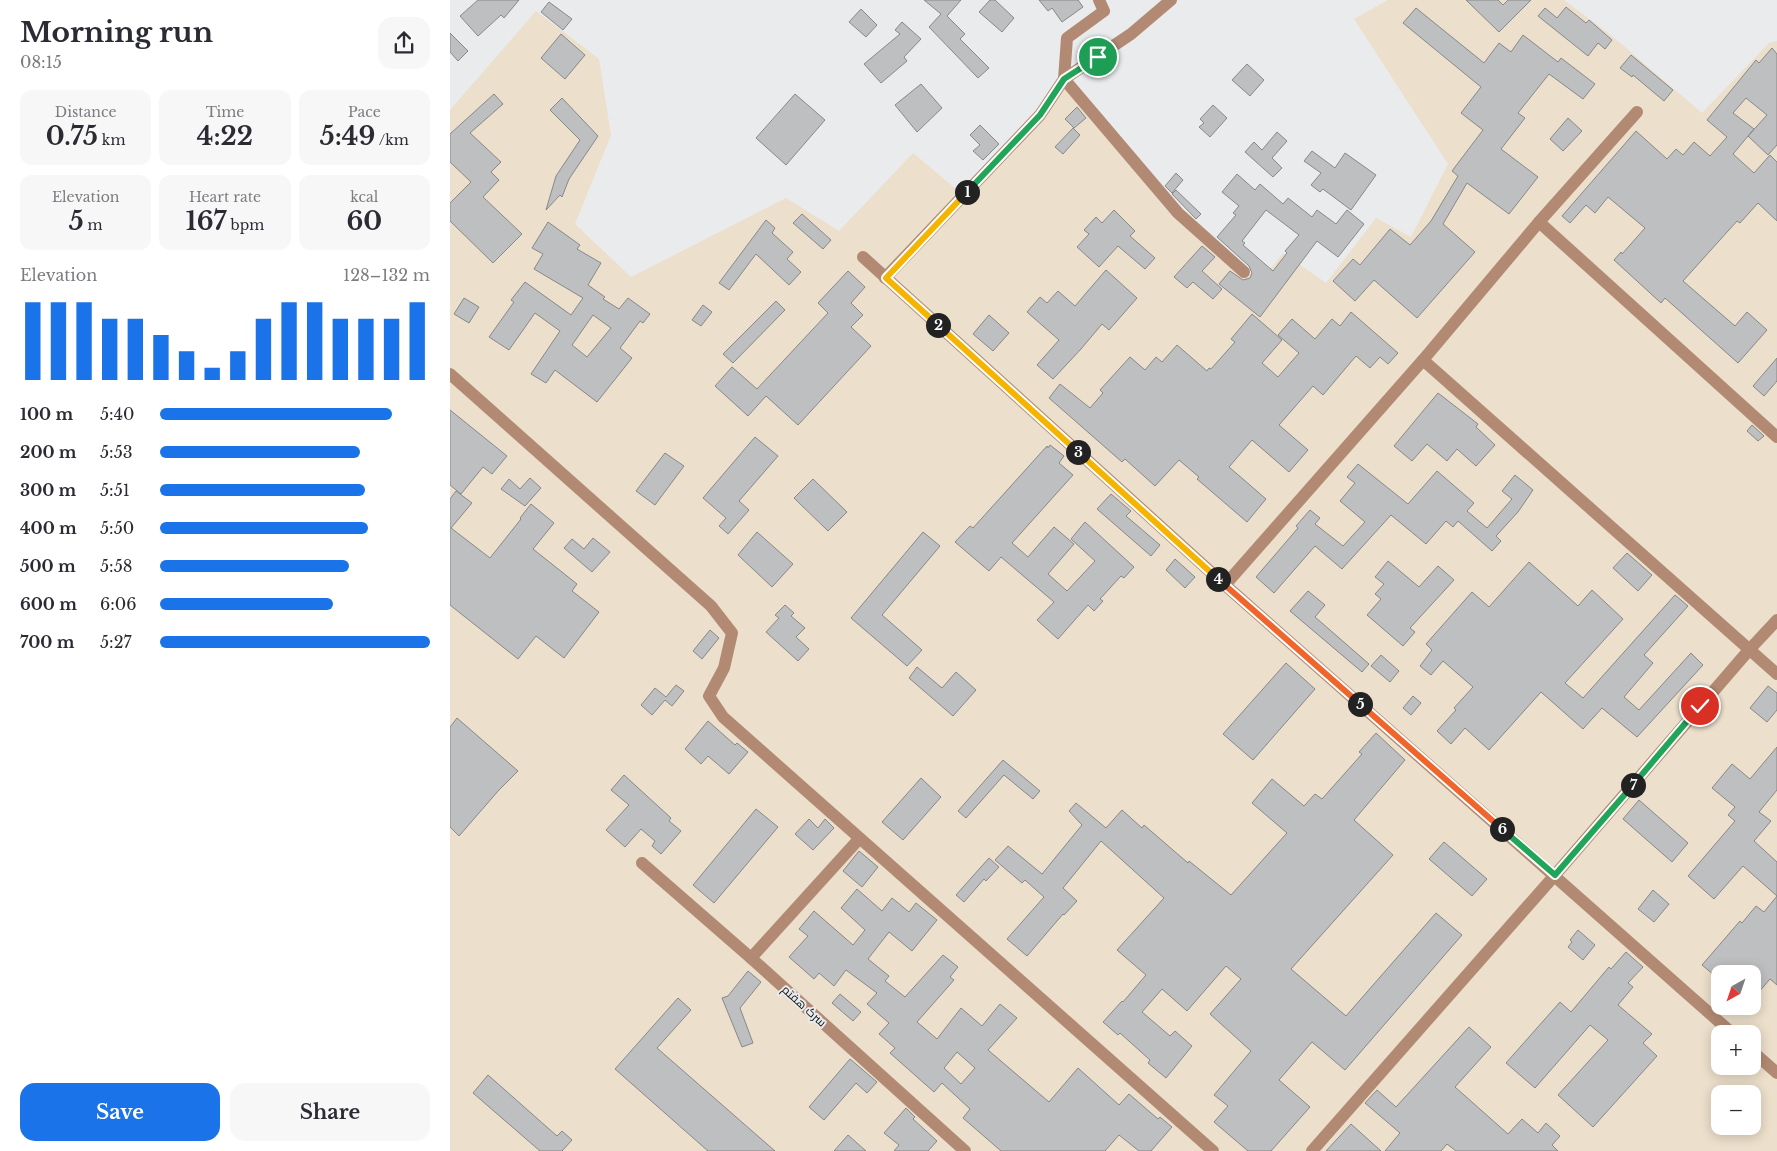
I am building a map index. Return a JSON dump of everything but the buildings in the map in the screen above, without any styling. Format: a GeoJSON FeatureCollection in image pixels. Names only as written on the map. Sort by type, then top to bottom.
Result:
{"type":"FeatureCollection","features":[{"type":"Feature","properties":{"kind":"street"},"geometry":{"type":"LineString","coordinates":[[1099,0],[1104,11],[1067,38],[1064,79],[1178,214],[1244,272]]}},
{"type":"Feature","properties":{"kind":"street"},"geometry":{"type":"LineString","coordinates":[[886,278],[1040,115],[1064,79],[1131,34],[1171,0]]}},
{"type":"Feature","properties":{"kind":"street"},"geometry":{"type":"LineString","coordinates":[[1225,585],[1423,360],[1539,222],[1637,112]]}},
{"type":"Feature","properties":{"kind":"street"},"geometry":{"type":"LineString","coordinates":[[1539,222],[1777,437]]}},
{"type":"Feature","properties":{"kind":"street"},"geometry":{"type":"LineString","coordinates":[[863,258],[1225,585],[1723,1025]]}},
{"type":"Feature","properties":{"kind":"street"},"geometry":{"type":"LineString","coordinates":[[1423,360],[1777,674]]}},
{"type":"Feature","properties":{"kind":"street"},"geometry":{"type":"LineString","coordinates":[[450,374],[711,606],[732,633],[724,668],[710,696],[723,717],[1213,1151]]}},
{"type":"Feature","properties":{"kind":"street"},"geometry":{"type":"LineString","coordinates":[[1312,1151],[1777,620]]}},
{"type":"Feature","properties":{"kind":"street"},"geometry":{"type":"LineString","coordinates":[[751,958],[859,839]]}},
{"type":"Feature","properties":{"kind":"street","name":"سرک هفتم"},"geometry":{"type":"LineString","coordinates":[[642,863],[751,958],[965,1151]]}},
{"type":"Feature","properties":{"kind":"street"},"geometry":{"type":"LineString","coordinates":[[1761,1059],[1777,1073]]}},
{"type":"Feature","properties":{"kind":"shaded area"},"geometry":{"type":"Polygon","coordinates":[[[1388,0],[1564,0],[1612,36],[1702,113],[1769,43],[1777,41],[1777,1151],[450,1151],[450,110],[536,11],[599,59],[611,135],[575,224],[631,277],[786,198],[839,231],[913,153],[962,194],[1073,81],[1157,195],[1260,282],[1283,253],[1326,283],[1376,218],[1411,237],[1448,164],[1354,19],[1388,0]]]}},
{"type":"Feature","properties":{"kind":"route"},"geometry":{"type":"LineString","coordinates":[[1098,57],[1064,79],[1040,115],[886,278],[1225,585],[1555,875],[1700,706]]}}]}
